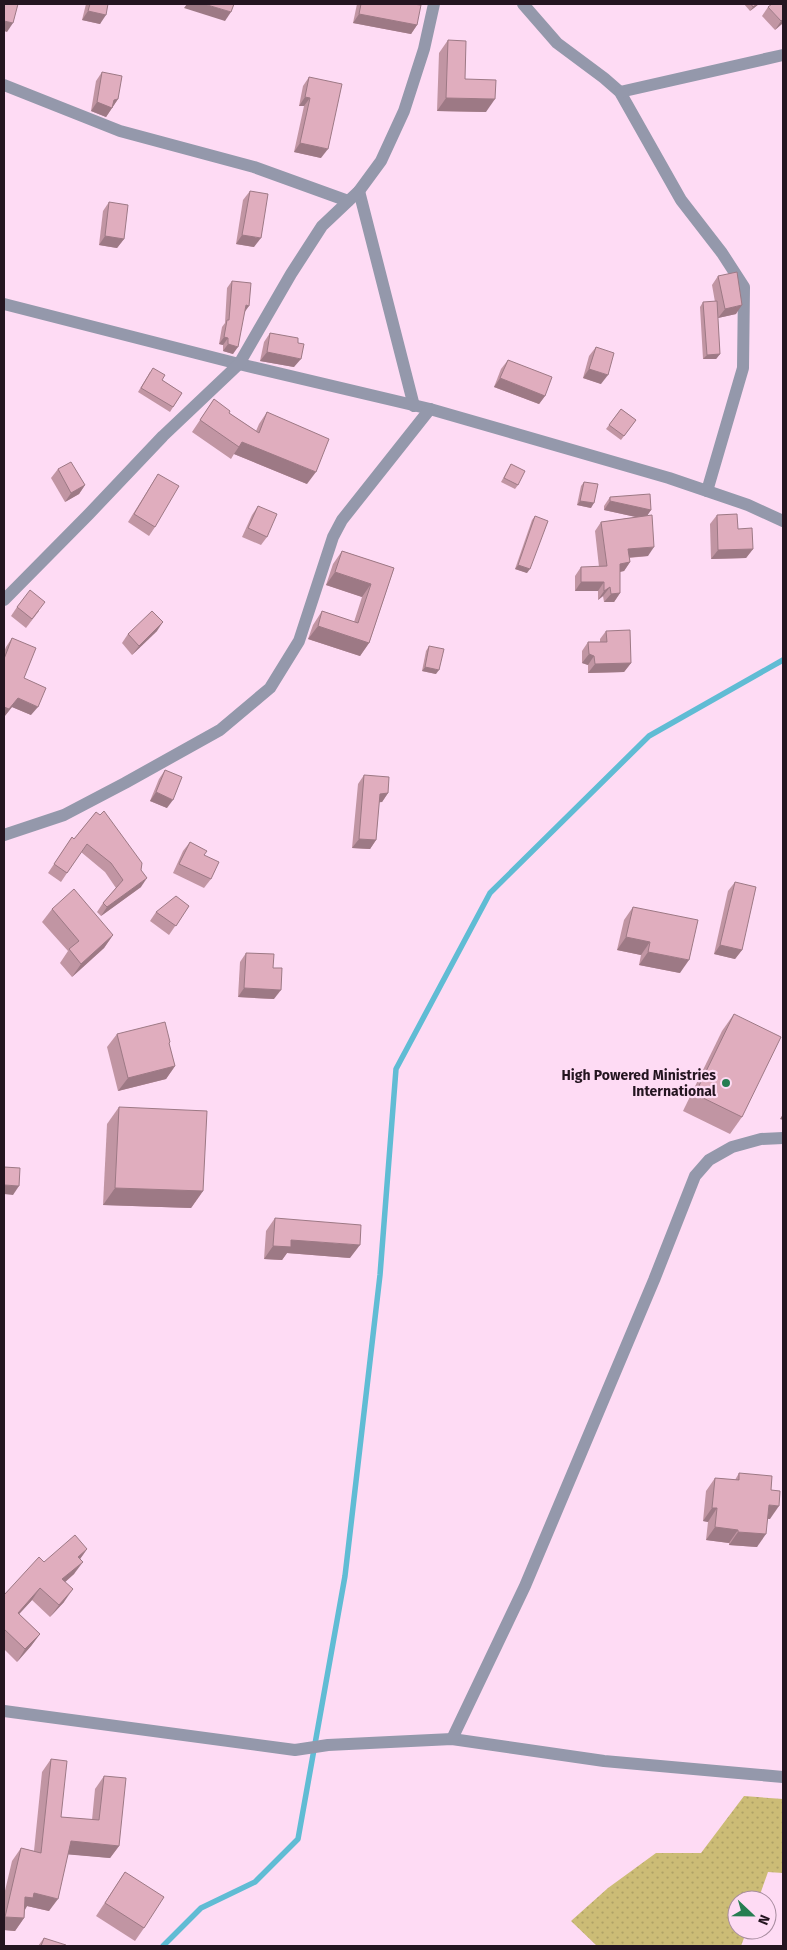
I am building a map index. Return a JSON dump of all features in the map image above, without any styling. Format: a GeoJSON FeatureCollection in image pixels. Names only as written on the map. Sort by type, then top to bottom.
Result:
{"type":"FeatureCollection","features":[{"type":"Feature","properties":{"kind":"street"},"geometry":{"type":"LineString","coordinates":[[4,600],[163,436],[239,364],[291,274],[322,226],[359,191],[381,161],[404,111],[424,49],[434,4]]}},
{"type":"Feature","properties":{"kind":"street"},"geometry":{"type":"LineString","coordinates":[[523,4],[557,43],[620,92],[681,200],[722,253],[744,286],[743,368],[707,491]]}},
{"type":"Feature","properties":{"kind":"street"},"geometry":{"type":"LineString","coordinates":[[620,92],[783,55]]}},
{"type":"Feature","properties":{"kind":"street"},"geometry":{"type":"LineString","coordinates":[[4,85],[120,131],[254,167],[348,201]]}},
{"type":"Feature","properties":{"kind":"street"},"geometry":{"type":"LineString","coordinates":[[359,191],[414,406]]}},
{"type":"Feature","properties":{"kind":"street"},"geometry":{"type":"LineString","coordinates":[[4,304],[430,410],[668,478],[748,505],[783,521]]}},
{"type":"Feature","properties":{"kind":"street"},"geometry":{"type":"LineString","coordinates":[[4,835],[64,815],[220,730],[270,688],[299,641],[333,537],[342,520],[430,410]]}},
{"type":"Feature","properties":{"kind":"street"},"geometry":{"type":"LineString","coordinates":[[452,1739],[526,1586],[654,1280],[695,1176],[709,1160],[732,1147],[761,1139],[783,1138]]}},
{"type":"Feature","properties":{"kind":"street"},"geometry":{"type":"LineString","coordinates":[[4,1711],[295,1750],[328,1744],[452,1739],[604,1761],[783,1776]]}},
{"type":"Feature","properties":{"kind":"shaded area"},"geometry":{"type":"Polygon","coordinates":[[[744,1796],[783,1799],[783,1873],[768,1872],[762,1890],[727,1890],[727,1940],[743,1940],[741,1946],[597,1946],[571,1921],[608,1888],[656,1853],[701,1853],[744,1796]]]}},
{"type":"Feature","properties":{"kind":"building"},"geometry":{"type":"Polygon","coordinates":[[[4,4],[18,4],[13,23],[4,21],[4,4]]]}},
{"type":"Feature","properties":{"kind":"building"},"geometry":{"type":"Polygon","coordinates":[[[90,4],[108,4],[106,15],[88,11],[90,4]]]}},
{"type":"Feature","properties":{"kind":"building"},"geometry":{"type":"Polygon","coordinates":[[[204,4],[234,4],[231,12],[204,4]]]}},
{"type":"Feature","properties":{"kind":"building"},"geometry":{"type":"Polygon","coordinates":[[[361,4],[421,5],[417,25],[359,14],[361,4]]]}},
{"type":"Feature","properties":{"kind":"building"},"geometry":{"type":"Polygon","coordinates":[[[772,4],[783,4],[783,19],[781,21],[768,7],[772,4]]]}},
{"type":"Feature","properties":{"kind":"building"},"geometry":{"type":"Polygon","coordinates":[[[448,40],[466,41],[465,79],[496,80],[495,99],[446,98],[448,40]]]}},
{"type":"Feature","properties":{"kind":"building"},"geometry":{"type":"Polygon","coordinates":[[[102,72],[122,76],[118,99],[114,100],[112,108],[97,102],[102,72]]]}},
{"type":"Feature","properties":{"kind":"building"},"geometry":{"type":"Polygon","coordinates":[[[309,77],[342,84],[328,149],[300,143],[310,98],[305,97],[309,77]]]}},
{"type":"Feature","properties":{"kind":"building"},"geometry":{"type":"Polygon","coordinates":[[[250,191],[268,194],[261,238],[242,235],[250,191]]]}},
{"type":"Feature","properties":{"kind":"building"},"geometry":{"type":"Polygon","coordinates":[[[109,202],[128,205],[124,239],[105,236],[109,202]]]}},
{"type":"Feature","properties":{"kind":"building"},"geometry":{"type":"Polygon","coordinates":[[[737,272],[742,305],[725,309],[718,276],[737,272]]]}},
{"type":"Feature","properties":{"kind":"building"},"geometry":{"type":"Polygon","coordinates":[[[232,281],[251,283],[249,306],[246,305],[238,347],[228,344],[228,338],[224,337],[227,320],[229,320],[232,281]]]}},
{"type":"Feature","properties":{"kind":"building"},"geometry":{"type":"Polygon","coordinates":[[[717,301],[720,354],[707,355],[703,302],[717,301]]]}},
{"type":"Feature","properties":{"kind":"building"},"geometry":{"type":"Polygon","coordinates":[[[270,333],[298,338],[298,343],[304,344],[301,359],[267,352],[270,333]]]}},
{"type":"Feature","properties":{"kind":"building"},"geometry":{"type":"Polygon","coordinates":[[[596,347],[614,353],[608,375],[589,369],[596,347]]]}},
{"type":"Feature","properties":{"kind":"building"},"geometry":{"type":"Polygon","coordinates":[[[508,360],[552,377],[545,396],[500,378],[508,360]]]}},
{"type":"Feature","properties":{"kind":"building"},"geometry":{"type":"Polygon","coordinates":[[[153,368],[165,375],[162,380],[182,393],[173,407],[141,388],[153,368]]]}},
{"type":"Feature","properties":{"kind":"building"},"geometry":{"type":"Polygon","coordinates":[[[214,399],[230,411],[229,413],[259,433],[267,412],[329,439],[316,472],[242,442],[239,447],[200,420],[214,399]]]}},
{"type":"Feature","properties":{"kind":"building"},"geometry":{"type":"Polygon","coordinates":[[[621,409],[636,420],[624,436],[609,425],[621,409]]]}},
{"type":"Feature","properties":{"kind":"building"},"geometry":{"type":"Polygon","coordinates":[[[71,462],[85,485],[71,493],[58,469],[71,462]]]}},
{"type":"Feature","properties":{"kind":"building"},"geometry":{"type":"Polygon","coordinates":[[[511,464],[525,471],[518,485],[504,478],[511,464]]]}},
{"type":"Feature","properties":{"kind":"building"},"geometry":{"type":"Polygon","coordinates":[[[158,474],[179,486],[155,527],[134,514],[158,474]]]}},
{"type":"Feature","properties":{"kind":"building"},"geometry":{"type":"Polygon","coordinates":[[[584,482],[598,484],[594,503],[580,501],[584,482]]]}},
{"type":"Feature","properties":{"kind":"building"},"geometry":{"type":"Polygon","coordinates":[[[650,494],[651,510],[610,501],[610,497],[650,494]]]}},
{"type":"Feature","properties":{"kind":"building"},"geometry":{"type":"Polygon","coordinates":[[[258,506],[277,514],[267,537],[248,528],[258,506]]]}},
{"type":"Feature","properties":{"kind":"building"},"geometry":{"type":"Polygon","coordinates":[[[737,514],[738,529],[752,528],[753,549],[718,550],[717,515],[737,514]]]}},
{"type":"Feature","properties":{"kind":"building"},"geometry":{"type":"Polygon","coordinates":[[[652,515],[654,547],[628,549],[630,562],[620,564],[620,593],[611,594],[610,587],[604,591],[604,582],[581,582],[581,567],[607,566],[601,522],[652,515]]]}},
{"type":"Feature","properties":{"kind":"building"},"geometry":{"type":"Polygon","coordinates":[[[535,516],[548,521],[530,569],[518,565],[535,516]]]}},
{"type":"Feature","properties":{"kind":"building"},"geometry":{"type":"Polygon","coordinates":[[[342,551],[394,568],[369,643],[318,626],[322,611],[358,623],[371,584],[335,572],[342,551]]]}},
{"type":"Feature","properties":{"kind":"building"},"geometry":{"type":"Polygon","coordinates":[[[30,590],[45,602],[32,619],[17,607],[30,590]]]}},
{"type":"Feature","properties":{"kind":"building"},"geometry":{"type":"Polygon","coordinates":[[[152,611],[163,622],[139,646],[128,634],[152,611]]]}},
{"type":"Feature","properties":{"kind":"building"},"geometry":{"type":"Polygon","coordinates":[[[630,630],[631,663],[595,664],[594,656],[589,654],[588,642],[607,642],[606,631],[630,630]]]}},
{"type":"Feature","properties":{"kind":"building"},"geometry":{"type":"Polygon","coordinates":[[[12,638],[36,648],[24,678],[46,688],[38,707],[18,698],[9,709],[4,707],[4,659],[12,638]]]}},
{"type":"Feature","properties":{"kind":"building"},"geometry":{"type":"Polygon","coordinates":[[[429,646],[444,649],[439,670],[425,667],[429,646]]]}},
{"type":"Feature","properties":{"kind":"building"},"geometry":{"type":"Polygon","coordinates":[[[165,770],[182,777],[173,800],[156,792],[165,770]]]}},
{"type":"Feature","properties":{"kind":"building"},"geometry":{"type":"Polygon","coordinates":[[[364,775],[389,777],[388,793],[380,794],[376,840],[359,839],[364,775]]]}},
{"type":"Feature","properties":{"kind":"building"},"geometry":{"type":"Polygon","coordinates":[[[104,811],[142,863],[141,870],[147,878],[107,907],[103,903],[123,880],[111,863],[87,844],[67,873],[54,864],[72,837],[74,839],[96,812],[100,815],[104,811]]]}},
{"type":"Feature","properties":{"kind":"building"},"geometry":{"type":"Polygon","coordinates":[[[190,842],[207,851],[204,855],[219,862],[211,879],[179,864],[190,842]]]}},
{"type":"Feature","properties":{"kind":"building"},"geometry":{"type":"Polygon","coordinates":[[[735,882],[756,887],[742,950],[720,945],[735,882]]]}},
{"type":"Feature","properties":{"kind":"building"},"geometry":{"type":"Polygon","coordinates":[[[74,889],[113,935],[81,964],[69,949],[79,941],[52,909],[74,889]]]}},
{"type":"Feature","properties":{"kind":"building"},"geometry":{"type":"Polygon","coordinates":[[[176,896],[189,906],[176,926],[156,912],[176,896]]]}},
{"type":"Feature","properties":{"kind":"building"},"geometry":{"type":"Polygon","coordinates":[[[633,907],[698,920],[689,960],[648,952],[650,942],[626,937],[633,907]]]}},
{"type":"Feature","properties":{"kind":"building"},"geometry":{"type":"Polygon","coordinates":[[[246,953],[274,954],[273,968],[282,968],[281,990],[244,988],[246,953]]]}},
{"type":"Feature","properties":{"kind":"building","name":"High Powered Ministries International"},"geometry":{"type":"Polygon","coordinates":[[[734,1014],[781,1037],[742,1117],[695,1094],[734,1014]]]}},
{"type":"Feature","properties":{"kind":"building"},"geometry":{"type":"Polygon","coordinates":[[[165,1022],[175,1066],[128,1078],[117,1034],[165,1022]]]}},
{"type":"Feature","properties":{"kind":"building"},"geometry":{"type":"Polygon","coordinates":[[[119,1107],[207,1111],[203,1191],[115,1188],[119,1107]]]}},
{"type":"Feature","properties":{"kind":"building"},"geometry":{"type":"Polygon","coordinates":[[[4,1167],[20,1168],[19,1186],[4,1185],[4,1167]]]}},
{"type":"Feature","properties":{"kind":"building"},"geometry":{"type":"Polygon","coordinates":[[[275,1218],[361,1225],[360,1245],[291,1240],[291,1247],[273,1246],[275,1218]]]}},
{"type":"Feature","properties":{"kind":"building"},"geometry":{"type":"Polygon","coordinates":[[[739,1473],[772,1476],[771,1490],[780,1491],[779,1506],[769,1505],[766,1534],[738,1532],[738,1530],[715,1527],[717,1508],[712,1508],[715,1478],[739,1480],[739,1473]]]}},
{"type":"Feature","properties":{"kind":"building"},"geometry":{"type":"Polygon","coordinates":[[[75,1535],[87,1549],[78,1557],[83,1562],[62,1579],[73,1589],[59,1605],[40,1588],[18,1613],[40,1634],[25,1649],[4,1629],[4,1595],[39,1557],[44,1562],[75,1535]]]}},
{"type":"Feature","properties":{"kind":"building"},"geometry":{"type":"Polygon","coordinates":[[[51,1759],[67,1761],[61,1817],[99,1820],[104,1776],[126,1778],[119,1846],[71,1841],[58,1899],[34,1893],[33,1898],[25,1897],[24,1918],[5,1917],[21,1848],[41,1853],[51,1759]]]}},
{"type":"Feature","properties":{"kind":"building"},"geometry":{"type":"Polygon","coordinates":[[[125,1872],[164,1897],[144,1928],[105,1903],[125,1872]]]}},
{"type":"Feature","properties":{"kind":"building"},"geometry":{"type":"Polygon","coordinates":[[[44,1938],[66,1945],[41,1946],[44,1938]]]}},
{"type":"Feature","properties":{"kind":"waterway"},"geometry":{"type":"LineString","coordinates":[[163,1946],[201,1908],[255,1882],[298,1839],[345,1576],[380,1275],[396,1069],[490,893],[649,736],[783,660]]}},
{"type":"Feature","properties":{"kind":"place","name":"High Powered Ministries International"},"geometry":{"type":"Point","coordinates":[726,1083]}}]}
